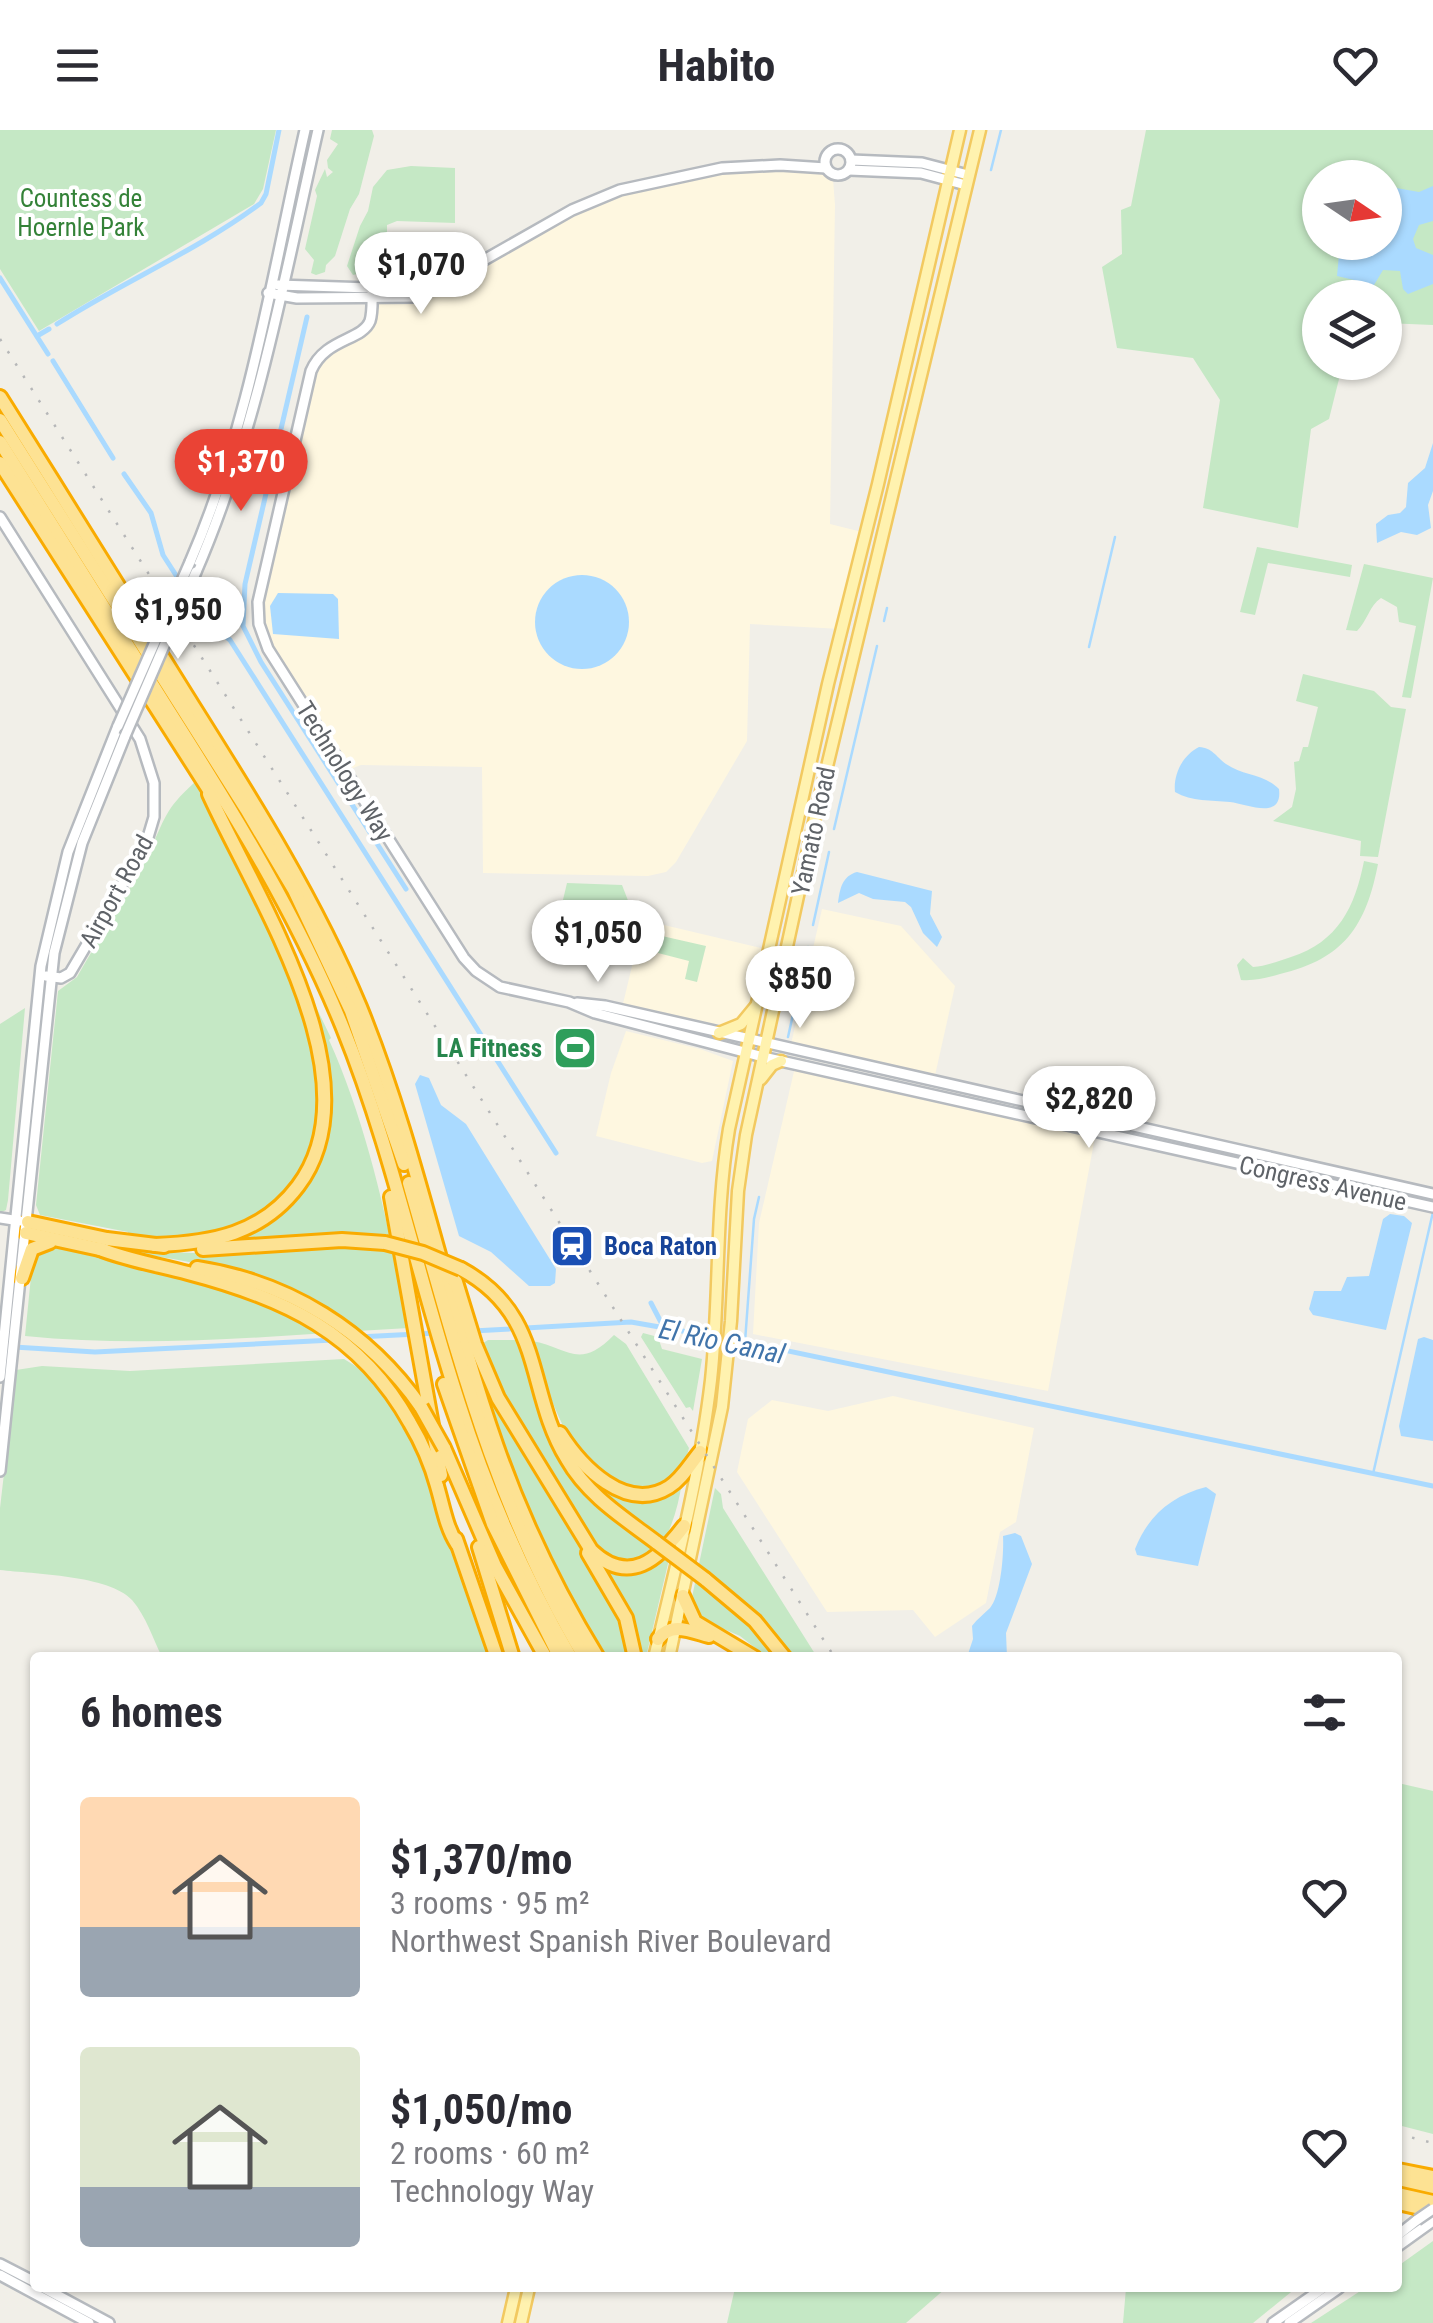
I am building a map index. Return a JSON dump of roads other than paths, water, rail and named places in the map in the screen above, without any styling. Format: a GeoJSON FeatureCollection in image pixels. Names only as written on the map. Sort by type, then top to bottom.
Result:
{"type":"FeatureCollection","features":[{"type":"Feature","properties":{"kind":"highway"},"geometry":{"type":"LineString","coordinates":[[0,397],[266,822],[346,975],[382,1064],[444,1271],[441,1319]]}},
{"type":"Feature","properties":{"kind":"highway"},"geometry":{"type":"LineString","coordinates":[[0,420],[256,824],[312,924],[378,1083],[441,1319],[486,1449],[514,1520],[582,1652]]}},
{"type":"Feature","properties":{"kind":"highway"},"geometry":{"type":"LineString","coordinates":[[0,442],[241,826],[305,943],[370,1100],[498,1511],[568,1652]]}},
{"type":"Feature","properties":{"kind":"highway"},"geometry":{"type":"LineString","coordinates":[[0,463],[254,862],[306,963],[350,1070],[391,1198],[441,1319]]}},
{"type":"Feature","properties":{"kind":"highway"},"geometry":{"type":"LineString","coordinates":[[156,1245],[221,1238],[268,1216],[306,1174],[326,1119],[324,1072],[301,994],[263,903],[204,783]]}},
{"type":"Feature","properties":{"kind":"highway"},"geometry":{"type":"LineString","coordinates":[[21,1227],[156,1245],[220,1248],[342,1240],[386,1244],[461,1268],[490,1289],[510,1312],[526,1341],[559,1445],[582,1481],[605,1504],[755,1621],[780,1652]]}},
{"type":"Feature","properties":{"kind":"highway"},"geometry":{"type":"LineString","coordinates":[[21,1227],[63,1241],[242,1277],[296,1297],[338,1322],[374,1351],[421,1407],[444,1448],[503,1582],[543,1652]]}},
{"type":"Feature","properties":{"kind":"highway"},"geometry":{"type":"LineString","coordinates":[[22,1278],[34,1247],[43,1242],[63,1241]]}},
{"type":"Feature","properties":{"kind":"highway"},"geometry":{"type":"LineString","coordinates":[[100,1249],[262,1294],[320,1324],[355,1352],[380,1378],[413,1426],[428,1458],[495,1652]]}},
{"type":"Feature","properties":{"kind":"highway"},"geometry":{"type":"LineString","coordinates":[[449,1346],[502,1406],[582,1536],[601,1559],[632,1567],[660,1556],[684,1526]]}},
{"type":"Feature","properties":{"kind":"highway"},"geometry":{"type":"LineString","coordinates":[[449,1346],[442,1481],[457,1544]]}},
{"type":"Feature","properties":{"kind":"highway"},"geometry":{"type":"LineString","coordinates":[[449,1346],[465,1453],[525,1594],[557,1652]]}},
{"type":"Feature","properties":{"kind":"highway"},"geometry":{"type":"LineString","coordinates":[[449,1346],[496,1444],[552,1577],[595,1652]]}},
{"type":"Feature","properties":{"kind":"highway"},"geometry":{"type":"LineString","coordinates":[[550,1416],[585,1465],[612,1486],[631,1494],[651,1494],[668,1488],[700,1452]]}},
{"type":"Feature","properties":{"kind":"highway"},"geometry":{"type":"LineString","coordinates":[[465,1497],[512,1652]]}},
{"type":"Feature","properties":{"kind":"highway"},"geometry":{"type":"LineString","coordinates":[[582,1536],[590,1558],[626,1618],[634,1652]]}},
{"type":"Feature","properties":{"kind":"highway"},"geometry":{"type":"LineString","coordinates":[[683,1596],[695,1622],[745,1652]]}},
{"type":"Feature","properties":{"kind":"highway"},"geometry":{"type":"LineString","coordinates":[[658,1640],[665,1631],[676,1628],[730,1643]]}},
{"type":"Feature","properties":{"kind":"highway"},"geometry":{"type":"LineString","coordinates":[[1402,2171],[1433,2178]]}},
{"type":"Feature","properties":{"kind":"highway"},"geometry":{"type":"LineString","coordinates":[[1402,2180],[1433,2187]]}},
{"type":"Feature","properties":{"kind":"highway"},"geometry":{"type":"LineString","coordinates":[[1402,2195],[1433,2202]]}},
{"type":"Feature","properties":{"kind":"highway"},"geometry":{"type":"LineString","coordinates":[[1402,2205],[1432,2216]]}},
{"type":"Feature","properties":{"kind":"main road"},"geometry":{"type":"LineString","coordinates":[[0,1378],[21,1227],[45,976],[68,852],[218,493],[236,438],[304,130]]}},
{"type":"Feature","properties":{"kind":"main road"},"geometry":{"type":"LineString","coordinates":[[45,976],[76,860],[240,458],[318,130]]}},
{"type":"Feature","properties":{"kind":"main road","name":"Yamato Road"},"geometry":{"type":"LineString","coordinates":[[655,1652],[700,1452],[716,1323],[720,1187],[745,1053],[960,130]]}},
{"type":"Feature","properties":{"kind":"main road","name":"Yamato Road"},"geometry":{"type":"LineString","coordinates":[[670,1652],[711,1470],[726,1383],[738,1191],[757,1084],[822,785],[980,130]]}},
{"type":"Feature","properties":{"kind":"main road"},"geometry":{"type":"LineString","coordinates":[[826,163],[830,152],[839,149],[847,152],[850,164]]}},
{"type":"Feature","properties":{"kind":"main road"},"geometry":{"type":"LineString","coordinates":[[269,288],[375,294],[450,282],[572,210],[620,190],[713,170],[826,163],[838,175],[850,164],[896,160],[967,180]]}},
{"type":"Feature","properties":{"kind":"main road","name":"Technology Way"},"geometry":{"type":"LineString","coordinates":[[375,294],[376,320],[370,332],[329,347],[317,358],[309,376],[262,582],[258,613],[263,638],[468,962],[500,987],[571,1003],[599,1005],[748,1040]]}},
{"type":"Feature","properties":{"kind":"main road"},"geometry":{"type":"LineString","coordinates":[[911,347],[920,355],[923,365]]}},
{"type":"Feature","properties":{"kind":"main road"},"geometry":{"type":"LineString","coordinates":[[888,446],[882,489],[892,499]]}},
{"type":"Feature","properties":{"kind":"main road","name":"Airport Road"},"geometry":{"type":"LineString","coordinates":[[0,517],[140,739],[154,783],[154,817],[138,859],[70,973],[61,978],[45,976]]}},
{"type":"Feature","properties":{"kind":"main road","name":"Technology Way"},"geometry":{"type":"LineString","coordinates":[[571,1003],[595,1014],[745,1053]]}},
{"type":"Feature","properties":{"kind":"main road"},"geometry":{"type":"LineString","coordinates":[[719,1032],[741,1024],[756,1006]]}},
{"type":"Feature","properties":{"kind":"main road","name":"Congress Avenue"},"geometry":{"type":"LineString","coordinates":[[748,1040],[1430,1193]]}},
{"type":"Feature","properties":{"kind":"main road","name":"Congress Avenue"},"geometry":{"type":"LineString","coordinates":[[745,1053],[1428,1206]]}},
{"type":"Feature","properties":{"kind":"main road"},"geometry":{"type":"LineString","coordinates":[[757,1084],[772,1065],[781,1061]]}},
{"type":"Feature","properties":{"kind":"main road"},"geometry":{"type":"LineString","coordinates":[[0,1218],[21,1227]]}},
{"type":"Feature","properties":{"kind":"main road"},"geometry":{"type":"LineString","coordinates":[[0,1229],[21,1227]]}},
{"type":"Feature","properties":{"kind":"main road"},"geometry":{"type":"LineString","coordinates":[[0,1471],[22,1278],[21,1227]]}},
{"type":"Feature","properties":{"kind":"main road"},"geometry":{"type":"LineString","coordinates":[[714,1345],[726,1383]]}},
{"type":"Feature","properties":{"kind":"main road"},"geometry":{"type":"LineString","coordinates":[[1402,2231],[1432,2216]]}},
{"type":"Feature","properties":{"kind":"main road"},"geometry":{"type":"LineString","coordinates":[[1402,2242],[1432,2216]]}},
{"type":"Feature","properties":{"kind":"main road"},"geometry":{"type":"LineString","coordinates":[[0,2264],[30,2279]]}},
{"type":"Feature","properties":{"kind":"main road"},"geometry":{"type":"LineString","coordinates":[[0,2275],[30,2291]]}},
{"type":"Feature","properties":{"kind":"main road"},"geometry":{"type":"LineString","coordinates":[[32,2292],[89,2323]]}},
{"type":"Feature","properties":{"kind":"main road"},"geometry":{"type":"LineString","coordinates":[[51,2292],[109,2323]]}},
{"type":"Feature","properties":{"kind":"main road"},"geometry":{"type":"LineString","coordinates":[[508,2323],[521,2292]]}},
{"type":"Feature","properties":{"kind":"main road"},"geometry":{"type":"LineString","coordinates":[[519,2323],[526,2305],[524,2292]]}},
{"type":"Feature","properties":{"kind":"main road"},"geometry":{"type":"LineString","coordinates":[[1273,2323],[1317,2292]]}},
{"type":"Feature","properties":{"kind":"main road"},"geometry":{"type":"LineString","coordinates":[[1289,2323],[1333,2292]]}},
{"type":"Feature","properties":{"kind":"main road"},"geometry":{"type":"LineString","coordinates":[[512,2306],[519,2323]]}},
{"type":"Feature","properties":{"kind":"water"},"geometry":{"type":"Polygon","coordinates":[[[1433,186],[1433,221],[1419,225],[1413,239],[1416,248],[1433,255],[1433,284],[1408,294],[1403,289],[1400,271],[1383,270],[1377,280],[1337,276],[1338,260],[1402,260],[1402,189],[1419,192],[1433,186]]]}},
{"type":"Feature","properties":{"kind":"water"},"geometry":{"type":"Polygon","coordinates":[[[1433,443],[1433,491],[1428,505],[1431,528],[1417,535],[1401,532],[1377,543],[1376,524],[1406,507],[1408,483],[1425,468],[1433,443]]]}},
{"type":"Feature","properties":{"kind":"water"},"geometry":{"type":"Polygon","coordinates":[[[582,575],[600,578],[615,589],[626,604],[626,640],[615,655],[600,666],[582,669],[564,666],[549,655],[538,640],[535,622],[538,604],[549,589],[564,578],[582,575]]]}},
{"type":"Feature","properties":{"kind":"water"},"geometry":{"type":"Polygon","coordinates":[[[278,593],[333,594],[338,599],[339,639],[273,634],[270,606],[278,593]]]}},
{"type":"Feature","properties":{"kind":"water"},"geometry":{"type":"Polygon","coordinates":[[[1199,747],[1233,768],[1273,784],[1279,789],[1275,805],[1254,807],[1195,799],[1175,792],[1180,766],[1199,747]]]}},
{"type":"Feature","properties":{"kind":"water"},"geometry":{"type":"Polygon","coordinates":[[[857,872],[932,891],[930,914],[942,937],[937,947],[923,933],[905,902],[873,899],[859,893],[838,903],[845,880],[857,872]]]}},
{"type":"Feature","properties":{"kind":"water"},"geometry":{"type":"Polygon","coordinates":[[[420,1075],[429,1078],[441,1105],[466,1124],[556,1269],[555,1283],[529,1286],[491,1252],[459,1236],[415,1084],[420,1075]]]}},
{"type":"Feature","properties":{"kind":"water"},"geometry":{"type":"Polygon","coordinates":[[[1390,1214],[1404,1216],[1412,1223],[1386,1330],[1313,1315],[1309,1309],[1314,1291],[1341,1291],[1347,1277],[1369,1276],[1383,1219],[1390,1214]]]}},
{"type":"Feature","properties":{"kind":"water"},"geometry":{"type":"Polygon","coordinates":[[[1418,1339],[1433,1340],[1433,1441],[1401,1436],[1399,1426],[1418,1339]]]}},
{"type":"Feature","properties":{"kind":"water"},"geometry":{"type":"Polygon","coordinates":[[[1206,1487],[1216,1494],[1198,1566],[1137,1555],[1140,1537],[1162,1509],[1206,1487]]]}},
{"type":"Feature","properties":{"kind":"water"},"geometry":{"type":"Polygon","coordinates":[[[1003,1536],[1021,1536],[1032,1564],[1006,1633],[1007,1652],[969,1652],[972,1626],[990,1608],[997,1594],[1003,1536]]]}},
{"type":"Feature","properties":{"kind":"waterway"},"geometry":{"type":"LineString","coordinates":[[57,324],[212,236],[261,203],[279,130]]}},
{"type":"Feature","properties":{"kind":"waterway"},"geometry":{"type":"LineString","coordinates":[[991,170],[1001,130]]}},
{"type":"Feature","properties":{"kind":"waterway"},"geometry":{"type":"LineString","coordinates":[[0,278],[48,354]]}},
{"type":"Feature","properties":{"kind":"waterway"},"geometry":{"type":"LineString","coordinates":[[307,317],[245,584],[243,626],[261,662],[406,889]]}},
{"type":"Feature","properties":{"kind":"waterway"},"geometry":{"type":"LineString","coordinates":[[37,336],[49,329]]}},
{"type":"Feature","properties":{"kind":"waterway"},"geometry":{"type":"LineString","coordinates":[[53,361],[113,458]]}},
{"type":"Feature","properties":{"kind":"waterway"},"geometry":{"type":"LineString","coordinates":[[124,474],[151,513],[163,555],[181,583]]}},
{"type":"Feature","properties":{"kind":"waterway"},"geometry":{"type":"LineString","coordinates":[[1089,647],[1115,537]]}},
{"type":"Feature","properties":{"kind":"waterway"},"geometry":{"type":"LineString","coordinates":[[188,592],[203,617],[230,640],[556,1153]]}},
{"type":"Feature","properties":{"kind":"waterway"},"geometry":{"type":"LineString","coordinates":[[884,621],[887,608]]}},
{"type":"Feature","properties":{"kind":"waterway"},"geometry":{"type":"LineString","coordinates":[[834,829],[877,646]]}},
{"type":"Feature","properties":{"kind":"waterway"},"geometry":{"type":"LineString","coordinates":[[813,925],[829,852]]}},
{"type":"Feature","properties":{"kind":"waterway"},"geometry":{"type":"LineString","coordinates":[[788,1037],[808,947]]}},
{"type":"Feature","properties":{"kind":"waterway"},"geometry":{"type":"LineString","coordinates":[[745,1342],[759,1197]]}},
{"type":"Feature","properties":{"kind":"waterway"},"geometry":{"type":"LineString","coordinates":[[1373,1474],[1433,1212]]}},
{"type":"Feature","properties":{"kind":"waterway"},"geometry":{"type":"LineString","coordinates":[[651,1303],[664,1328]]}},
{"type":"Feature","properties":{"kind":"waterway","name":"El Rio Canal"},"geometry":{"type":"LineString","coordinates":[[473,1331],[631,1322],[745,1342],[1433,1486]]}},
{"type":"Feature","properties":{"kind":"waterway","name":"El Rio Canal"},"geometry":{"type":"LineString","coordinates":[[358,1337],[437,1333]]}},
{"type":"Feature","properties":{"kind":"waterway","name":"El Rio Canal"},"geometry":{"type":"LineString","coordinates":[[14,1347],[95,1352],[333,1340]]}},
{"type":"Feature","properties":{"kind":"railway"},"geometry":{"type":"LineString","coordinates":[[0,339],[831,1652]]}},
{"type":"Feature","properties":{"kind":"railway"},"geometry":{"type":"LineString","coordinates":[[1402,2135],[1433,2143]]}},
{"type":"Feature","properties":{"kind":"place","name":"LA Fitness"},"geometry":{"type":"Point","coordinates":[575,1048]}},
{"type":"Feature","properties":{"kind":"place","name":"Boca Raton"},"geometry":{"type":"Point","coordinates":[572,1246]}},
{"type":"Feature","properties":{"kind":"park label","name":"Countess de Hoernle Park"},"geometry":{"type":"Point","coordinates":[81,212]}}]}
